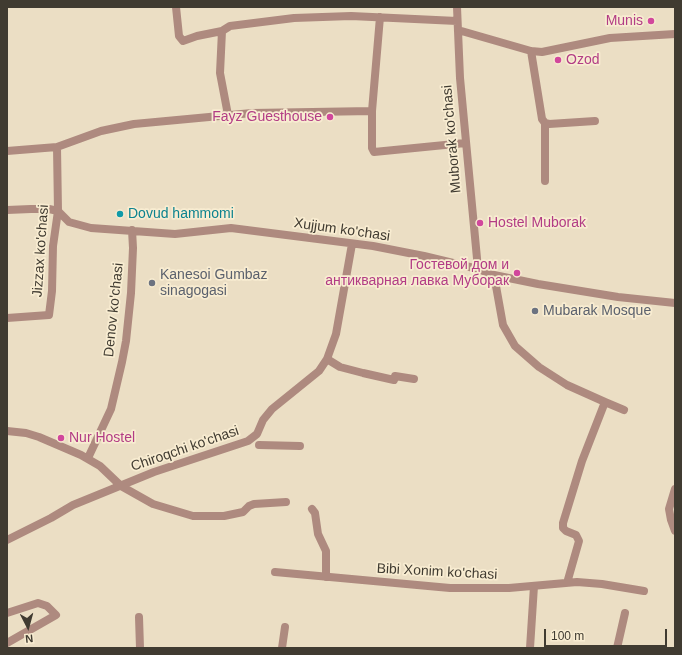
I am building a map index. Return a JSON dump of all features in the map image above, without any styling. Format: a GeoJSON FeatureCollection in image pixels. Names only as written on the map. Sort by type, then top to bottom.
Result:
{"type":"FeatureCollection","features":[{"type":"Feature","properties":{"kind":"street"},"geometry":{"type":"LineString","coordinates":[[176,7],[179,36],[183,41],[197,36],[222,31],[230,26],[294,18],[380,17],[457,21]]}},
{"type":"Feature","properties":{"kind":"street","name":"Muborak ko'chasi"},"geometry":{"type":"LineString","coordinates":[[457,7],[465,143],[478,269]]}},
{"type":"Feature","properties":{"kind":"street"},"geometry":{"type":"LineString","coordinates":[[380,17],[372,111],[372,148],[374,152],[465,143]]}},
{"type":"Feature","properties":{"kind":"street"},"geometry":{"type":"LineString","coordinates":[[458,30],[531,51],[542,52],[610,38],[675,34]]}},
{"type":"Feature","properties":{"kind":"street"},"geometry":{"type":"LineString","coordinates":[[222,31],[220,73],[228,115]]}},
{"type":"Feature","properties":{"kind":"street"},"geometry":{"type":"LineString","coordinates":[[531,51],[542,119],[545,123],[545,181]]}},
{"type":"Feature","properties":{"kind":"street"},"geometry":{"type":"LineString","coordinates":[[7,151],[57,146],[101,131],[129,125],[252,112],[372,111]]}},
{"type":"Feature","properties":{"kind":"street"},"geometry":{"type":"LineString","coordinates":[[545,123],[595,121]]}},
{"type":"Feature","properties":{"kind":"street","name":"Jizzax ko'chasi"},"geometry":{"type":"LineString","coordinates":[[7,318],[49,315],[52,291],[53,246],[58,211],[57,146]]}},
{"type":"Feature","properties":{"kind":"street"},"geometry":{"type":"LineString","coordinates":[[7,210],[31,209],[58,211]]}},
{"type":"Feature","properties":{"kind":"street","name":"Xujjum ko'chasi"},"geometry":{"type":"LineString","coordinates":[[58,211],[69,222],[91,228],[175,234],[231,228],[372,246],[424,256],[478,269],[494,275],[538,284],[618,297],[675,303]]}},
{"type":"Feature","properties":{"kind":"street","name":"Denov ko'chasi"},"geometry":{"type":"LineString","coordinates":[[88,458],[111,409],[122,362],[131,293],[133,248],[132,230]]}},
{"type":"Feature","properties":{"kind":"street","name":"Chiroqchi ko'chasi"},"geometry":{"type":"LineString","coordinates":[[7,540],[73,505],[154,472],[248,441],[257,434],[264,420],[272,409],[319,371],[327,359],[336,334],[352,244]]}},
{"type":"Feature","properties":{"kind":"street"},"geometry":{"type":"LineString","coordinates":[[494,275],[503,326],[515,346],[539,367],[567,385],[624,410]]}},
{"type":"Feature","properties":{"kind":"street"},"geometry":{"type":"LineString","coordinates":[[327,359],[340,367],[363,373],[394,380],[395,376],[414,379]]}},
{"type":"Feature","properties":{"kind":"street"},"geometry":{"type":"LineString","coordinates":[[566,583],[579,541],[576,535],[566,531],[563,528],[563,523],[582,461],[604,402]]}},
{"type":"Feature","properties":{"kind":"street"},"geometry":{"type":"LineString","coordinates":[[7,431],[26,433],[39,437],[88,458],[100,466],[121,486],[153,504],[193,516],[224,516],[243,512],[249,506],[254,504],[286,502]]}},
{"type":"Feature","properties":{"kind":"street"},"geometry":{"type":"LineString","coordinates":[[259,445],[300,446]]}},
{"type":"Feature","properties":{"kind":"street"},"geometry":{"type":"LineString","coordinates":[[675,489],[669,508],[675,531]]}},
{"type":"Feature","properties":{"kind":"street"},"geometry":{"type":"LineString","coordinates":[[312,509],[315,513],[318,534],[326,552],[326,577]]}},
{"type":"Feature","properties":{"kind":"street","name":"Bibi Xonim ko'chasi"},"geometry":{"type":"LineString","coordinates":[[275,572],[450,588],[509,588],[566,583],[602,584],[644,591]]}},
{"type":"Feature","properties":{"kind":"street"},"geometry":{"type":"LineString","coordinates":[[530,648],[534,586]]}},
{"type":"Feature","properties":{"kind":"street"},"geometry":{"type":"LineString","coordinates":[[7,613],[38,603],[47,606],[56,615],[7,643]]}},
{"type":"Feature","properties":{"kind":"street"},"geometry":{"type":"LineString","coordinates":[[616,648],[625,613]]}},
{"type":"Feature","properties":{"kind":"street"},"geometry":{"type":"LineString","coordinates":[[138,617],[140,648]]}},
{"type":"Feature","properties":{"kind":"street"},"geometry":{"type":"LineString","coordinates":[[282,648],[285,627]]}},
{"type":"Feature","properties":{"kind":"place","name":"Munis"},"geometry":{"type":"Point","coordinates":[651,21]}},
{"type":"Feature","properties":{"kind":"place","name":"Ozod"},"geometry":{"type":"Point","coordinates":[558,60]}},
{"type":"Feature","properties":{"kind":"place","name":"Fayz Guesthouse"},"geometry":{"type":"Point","coordinates":[330,117]}},
{"type":"Feature","properties":{"kind":"place","name":"Dovud hammomi"},"geometry":{"type":"Point","coordinates":[120,214]}},
{"type":"Feature","properties":{"kind":"place","name":"Hostel Muborak"},"geometry":{"type":"Point","coordinates":[480,223]}},
{"type":"Feature","properties":{"kind":"place","name":"Гостевой дом и антикварная лавка Муборак"},"geometry":{"type":"Point","coordinates":[517,273]}},
{"type":"Feature","properties":{"kind":"place","name":"Kanesoi Gumbaz sinagogasi"},"geometry":{"type":"Point","coordinates":[152,283]}},
{"type":"Feature","properties":{"kind":"place","name":"Mubarak Mosque"},"geometry":{"type":"Point","coordinates":[535,311]}},
{"type":"Feature","properties":{"kind":"place","name":"Nur Hostel"},"geometry":{"type":"Point","coordinates":[61,438]}}]}
